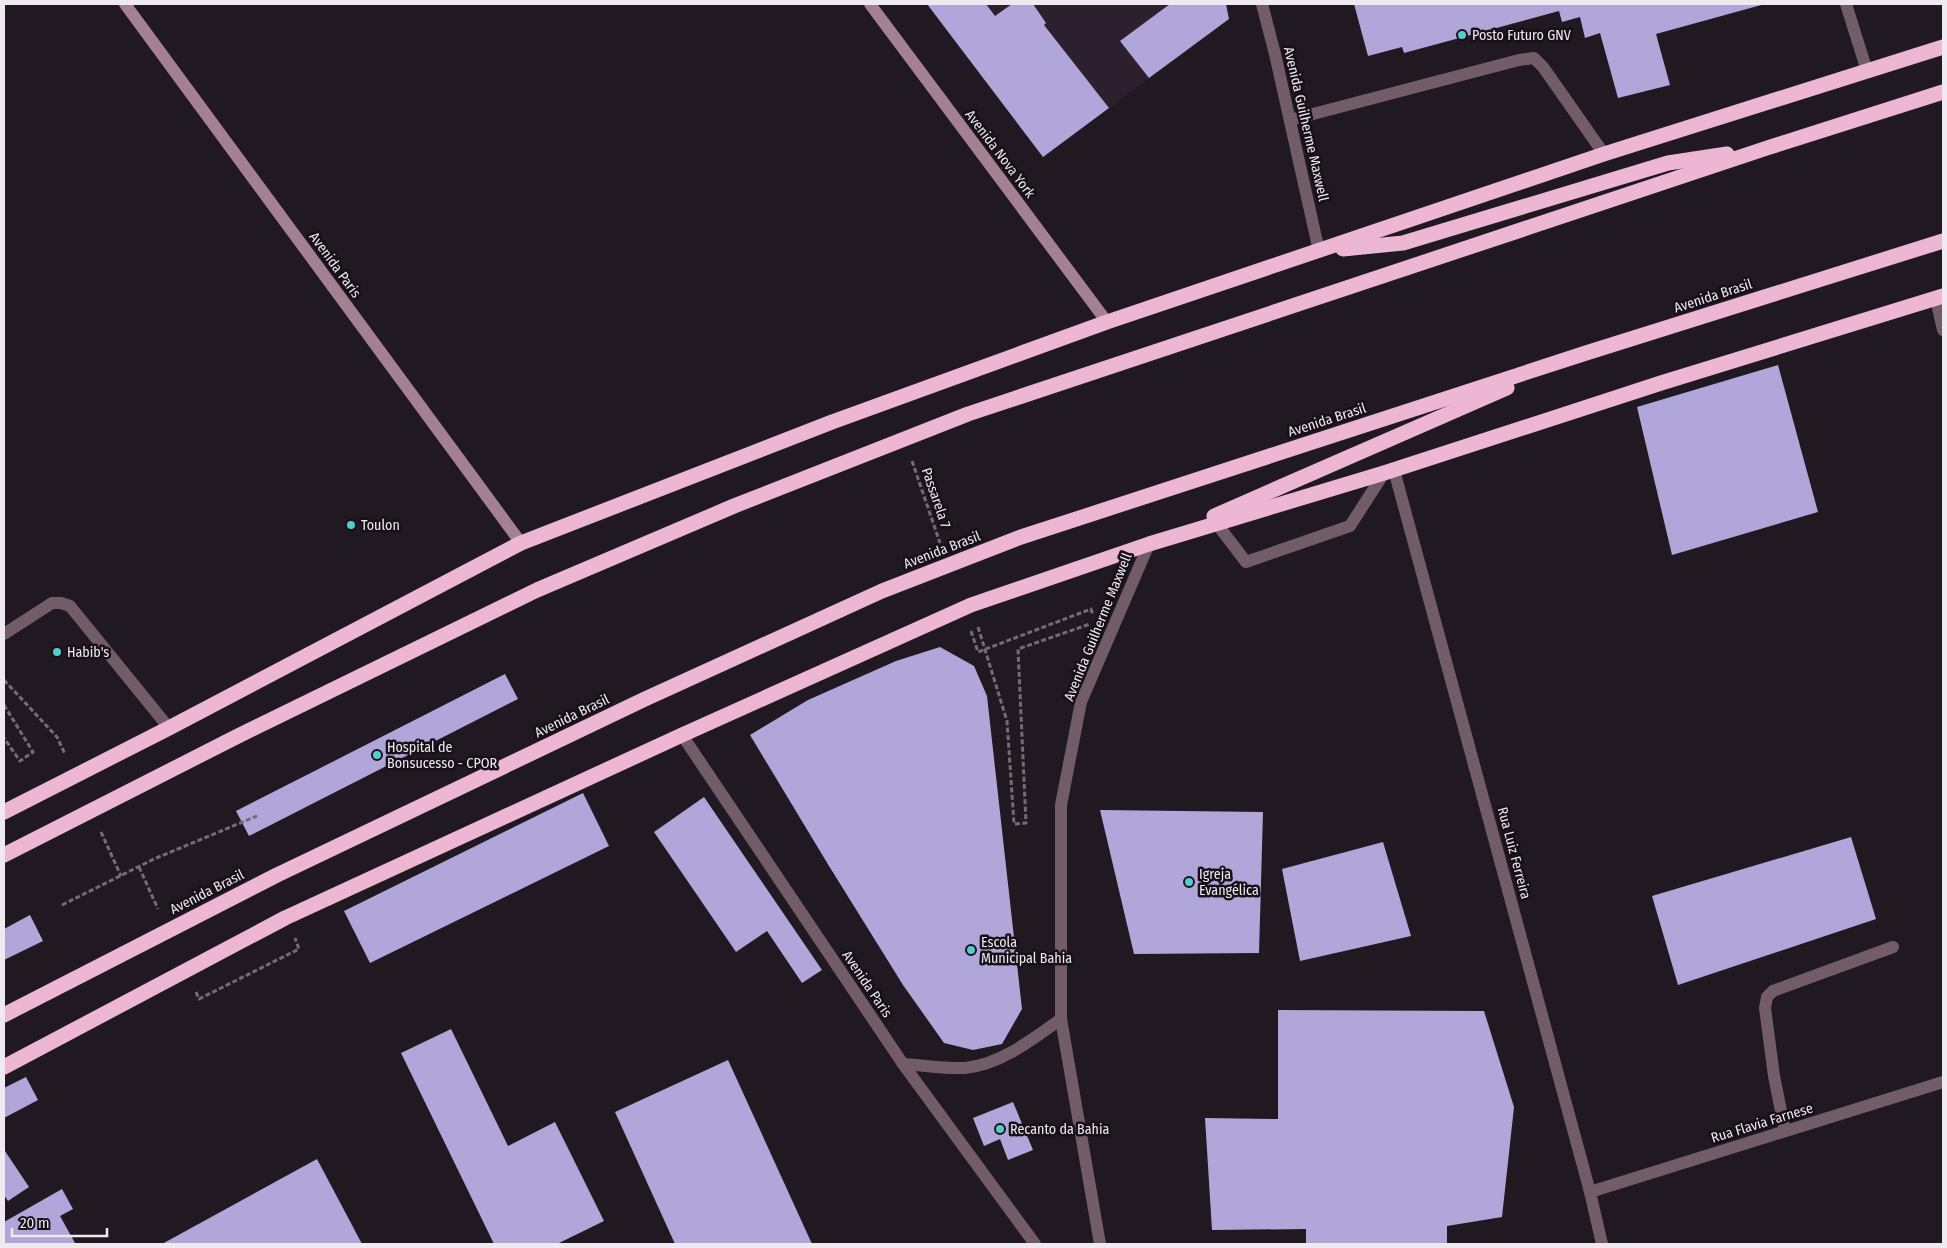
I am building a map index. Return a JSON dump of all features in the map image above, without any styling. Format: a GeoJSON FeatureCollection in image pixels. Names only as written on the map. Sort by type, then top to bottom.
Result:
{"type":"FeatureCollection","features":[{"type":"Feature","properties":{"kind":"highway"},"geometry":{"type":"LineString","coordinates":[[5,808],[169,728],[521,543],[832,422],[1107,322],[1604,154],[1943,47]]}},
{"type":"Feature","properties":{"kind":"highway"},"geometry":{"type":"LineString","coordinates":[[4,855],[229,740],[537,590],[734,506],[968,414],[1767,148],[1943,92]]}},
{"type":"Feature","properties":{"kind":"highway"},"geometry":{"type":"LineString","coordinates":[[1319,251],[1404,243],[1668,163],[1767,148]]}},
{"type":"Feature","properties":{"kind":"highway","name":"Avenida Brasil"},"geometry":{"type":"LineString","coordinates":[[4,1015],[277,875],[644,699],[882,591],[1021,537],[1586,353],[1943,241]]}},
{"type":"Feature","properties":{"kind":"highway"},"geometry":{"type":"LineString","coordinates":[[4,1067],[286,918],[682,735],[971,605],[1148,544],[1389,471],[1661,383],[1939,297]]}},
{"type":"Feature","properties":{"kind":"highway"},"geometry":{"type":"LineString","coordinates":[[1148,544],[1586,353]]}},
{"type":"Feature","properties":{"kind":"main road","name":"Avenida Paris"},"geometry":{"type":"LineString","coordinates":[[125,4],[521,543]]}},
{"type":"Feature","properties":{"kind":"main road","name":"Avenida Nova York"},"geometry":{"type":"LineString","coordinates":[[870,4],[1107,322]]}},
{"type":"Feature","properties":{"kind":"street","name":"Avenida Guilherme Maxwell"},"geometry":{"type":"LineString","coordinates":[[1262,4],[1319,251]]}},
{"type":"Feature","properties":{"kind":"street"},"geometry":{"type":"LineString","coordinates":[[1846,4],[1867,71]]}},
{"type":"Feature","properties":{"kind":"street"},"geometry":{"type":"LineString","coordinates":[[1290,120],[1519,60],[1534,58],[1544,67],[1604,154]]}},
{"type":"Feature","properties":{"kind":"street"},"geometry":{"type":"LineString","coordinates":[[1939,297],[1943,330]]}},
{"type":"Feature","properties":{"kind":"street"},"geometry":{"type":"LineString","coordinates":[[1216,524],[1246,562],[1350,526],[1389,471]]}},
{"type":"Feature","properties":{"kind":"street","name":"Rua Luiz Ferreira"},"geometry":{"type":"LineString","coordinates":[[1389,471],[1590,1192],[1602,1244]]}},
{"type":"Feature","properties":{"kind":"street","name":"Avenida Guilherme Maxwell"},"geometry":{"type":"LineString","coordinates":[[1100,1244],[1060,1019],[1061,805],[1081,702],[1148,544]]}},
{"type":"Feature","properties":{"kind":"street"},"geometry":{"type":"LineString","coordinates":[[4,634],[52,604],[61,603],[70,606],[169,728]]}},
{"type":"Feature","properties":{"kind":"street","name":"Avenida Paris"},"geometry":{"type":"LineString","coordinates":[[682,735],[903,1064],[1035,1244]]}},
{"type":"Feature","properties":{"kind":"street"},"geometry":{"type":"LineString","coordinates":[[1785,1131],[1774,1076],[1765,1008],[1766,997],[1773,991],[1894,947]]}},
{"type":"Feature","properties":{"kind":"street"},"geometry":{"type":"LineString","coordinates":[[903,1064],[966,1068],[993,1061],[1021,1048],[1060,1019]]}},
{"type":"Feature","properties":{"kind":"street","name":"Rua Flavia Farnese"},"geometry":{"type":"LineString","coordinates":[[1590,1192],[1943,1082]]}},
{"type":"Feature","properties":{"kind":"path","name":"Passarela 7"},"geometry":{"type":"LineString","coordinates":[[910,455],[942,549]]}},
{"type":"Feature","properties":{"kind":"path"},"geometry":{"type":"LineString","coordinates":[[968,624],[978,652],[1091,609],[1096,622],[1018,649],[1026,823],[1014,824],[1007,721],[971,605]]}},
{"type":"Feature","properties":{"kind":"path"},"geometry":{"type":"LineString","coordinates":[[4,680],[57,737]]}},
{"type":"Feature","properties":{"kind":"path"},"geometry":{"type":"LineString","coordinates":[[4,706],[33,752],[20,761],[4,738]]}},
{"type":"Feature","properties":{"kind":"path"},"geometry":{"type":"LineString","coordinates":[[62,904],[154,858],[257,816]]}},
{"type":"Feature","properties":{"kind":"shaded area"},"geometry":{"type":"Polygon","coordinates":[[[927,4],[1226,4],[1229,19],[1043,157],[927,4]]]}},
{"type":"Feature","properties":{"kind":"building"},"geometry":{"type":"Polygon","coordinates":[[[927,4],[986,4],[995,16],[1012,4],[1033,4],[1046,23],[1044,25],[1109,108],[1043,157],[927,4]]]}},
{"type":"Feature","properties":{"kind":"building"},"geometry":{"type":"Polygon","coordinates":[[[1170,4],[1226,4],[1229,19],[1149,78],[1120,41],[1170,4]]]}},
{"type":"Feature","properties":{"kind":"building"},"geometry":{"type":"Polygon","coordinates":[[[1354,4],[1765,4],[1656,34],[1670,85],[1618,98],[1600,33],[1585,38],[1580,17],[1562,22],[1559,11],[1404,53],[1402,47],[1368,56],[1354,4]]]}},
{"type":"Feature","properties":{"kind":"building"},"geometry":{"type":"Polygon","coordinates":[[[1778,365],[1818,512],[1672,555],[1637,407],[1778,365]]]}},
{"type":"Feature","properties":{"kind":"building","name":"Escola Municipal Bahia"},"geometry":{"type":"Polygon","coordinates":[[[940,647],[974,666],[987,696],[1022,1009],[1002,1044],[973,1050],[944,1043],[903,985],[750,735],[808,700],[896,661],[940,647]]]}},
{"type":"Feature","properties":{"kind":"building","name":"Hospital de Bonsucesso - CPOR"},"geometry":{"type":"Polygon","coordinates":[[[505,674],[518,699],[249,836],[236,811],[505,674]]]}},
{"type":"Feature","properties":{"kind":"building"},"geometry":{"type":"Polygon","coordinates":[[[583,793],[609,846],[370,963],[344,911],[583,793]]]}},
{"type":"Feature","properties":{"kind":"building"},"geometry":{"type":"Polygon","coordinates":[[[704,797],[822,970],[802,983],[767,931],[736,952],[654,832],[704,797]]]}},
{"type":"Feature","properties":{"kind":"building","name":"Igreja Evangélica"},"geometry":{"type":"Polygon","coordinates":[[[1100,810],[1263,812],[1259,953],[1134,954],[1100,810]]]}},
{"type":"Feature","properties":{"kind":"building"},"geometry":{"type":"Polygon","coordinates":[[[1851,837],[1876,919],[1678,985],[1652,896],[1851,837]]]}},
{"type":"Feature","properties":{"kind":"building"},"geometry":{"type":"Polygon","coordinates":[[[1383,842],[1411,936],[1300,961],[1282,869],[1383,842]]]}},
{"type":"Feature","properties":{"kind":"building"},"geometry":{"type":"Polygon","coordinates":[[[30,915],[43,941],[4,960],[4,929],[30,915]]]}},
{"type":"Feature","properties":{"kind":"building"},"geometry":{"type":"Polygon","coordinates":[[[1278,1010],[1484,1011],[1514,1107],[1502,1217],[1447,1226],[1447,1244],[1306,1244],[1306,1229],[1212,1230],[1205,1118],[1278,1119],[1278,1010]]]}},
{"type":"Feature","properties":{"kind":"building"},"geometry":{"type":"Polygon","coordinates":[[[451,1029],[508,1146],[555,1122],[604,1221],[557,1244],[494,1244],[401,1053],[451,1029]]]}},
{"type":"Feature","properties":{"kind":"building"},"geometry":{"type":"Polygon","coordinates":[[[728,1060],[812,1244],[675,1244],[615,1112],[728,1060]]]}},
{"type":"Feature","properties":{"kind":"building"},"geometry":{"type":"Polygon","coordinates":[[[26,1077],[38,1100],[4,1118],[4,1088],[26,1077]]]}},
{"type":"Feature","properties":{"kind":"building","name":"Recanto da Bahia"},"geometry":{"type":"Polygon","coordinates":[[[1013,1102],[1033,1150],[1008,1160],[1000,1139],[984,1146],[973,1118],[1013,1102]]]}},
{"type":"Feature","properties":{"kind":"building"},"geometry":{"type":"Polygon","coordinates":[[[5,1151],[29,1187],[8,1201],[4,1195],[5,1151]]]}},
{"type":"Feature","properties":{"kind":"building"},"geometry":{"type":"Polygon","coordinates":[[[317,1159],[362,1244],[162,1244],[317,1159]]]}},
{"type":"Feature","properties":{"kind":"building"},"geometry":{"type":"Polygon","coordinates":[[[62,1189],[73,1209],[60,1216],[75,1243],[4,1244],[4,1222],[62,1189]]]}},
{"type":"Feature","properties":{"kind":"place","name":"Posto Futuro GNV"},"geometry":{"type":"Point","coordinates":[1462,35]}},
{"type":"Feature","properties":{"kind":"place","name":"Toulon"},"geometry":{"type":"Point","coordinates":[351,525]}},
{"type":"Feature","properties":{"kind":"place","name":"Habib's"},"geometry":{"type":"Point","coordinates":[57,652]}},
{"type":"Feature","properties":{"kind":"place","name":"Hospital de Bonsucesso - CPOR"},"geometry":{"type":"Point","coordinates":[377,755]}},
{"type":"Feature","properties":{"kind":"place","name":"Igreja Evangélica"},"geometry":{"type":"Point","coordinates":[1189,882]}},
{"type":"Feature","properties":{"kind":"place","name":"Escola Municipal Bahia"},"geometry":{"type":"Point","coordinates":[971,950]}},
{"type":"Feature","properties":{"kind":"place","name":"Recanto da Bahia"},"geometry":{"type":"Point","coordinates":[1000,1129]}}]}
